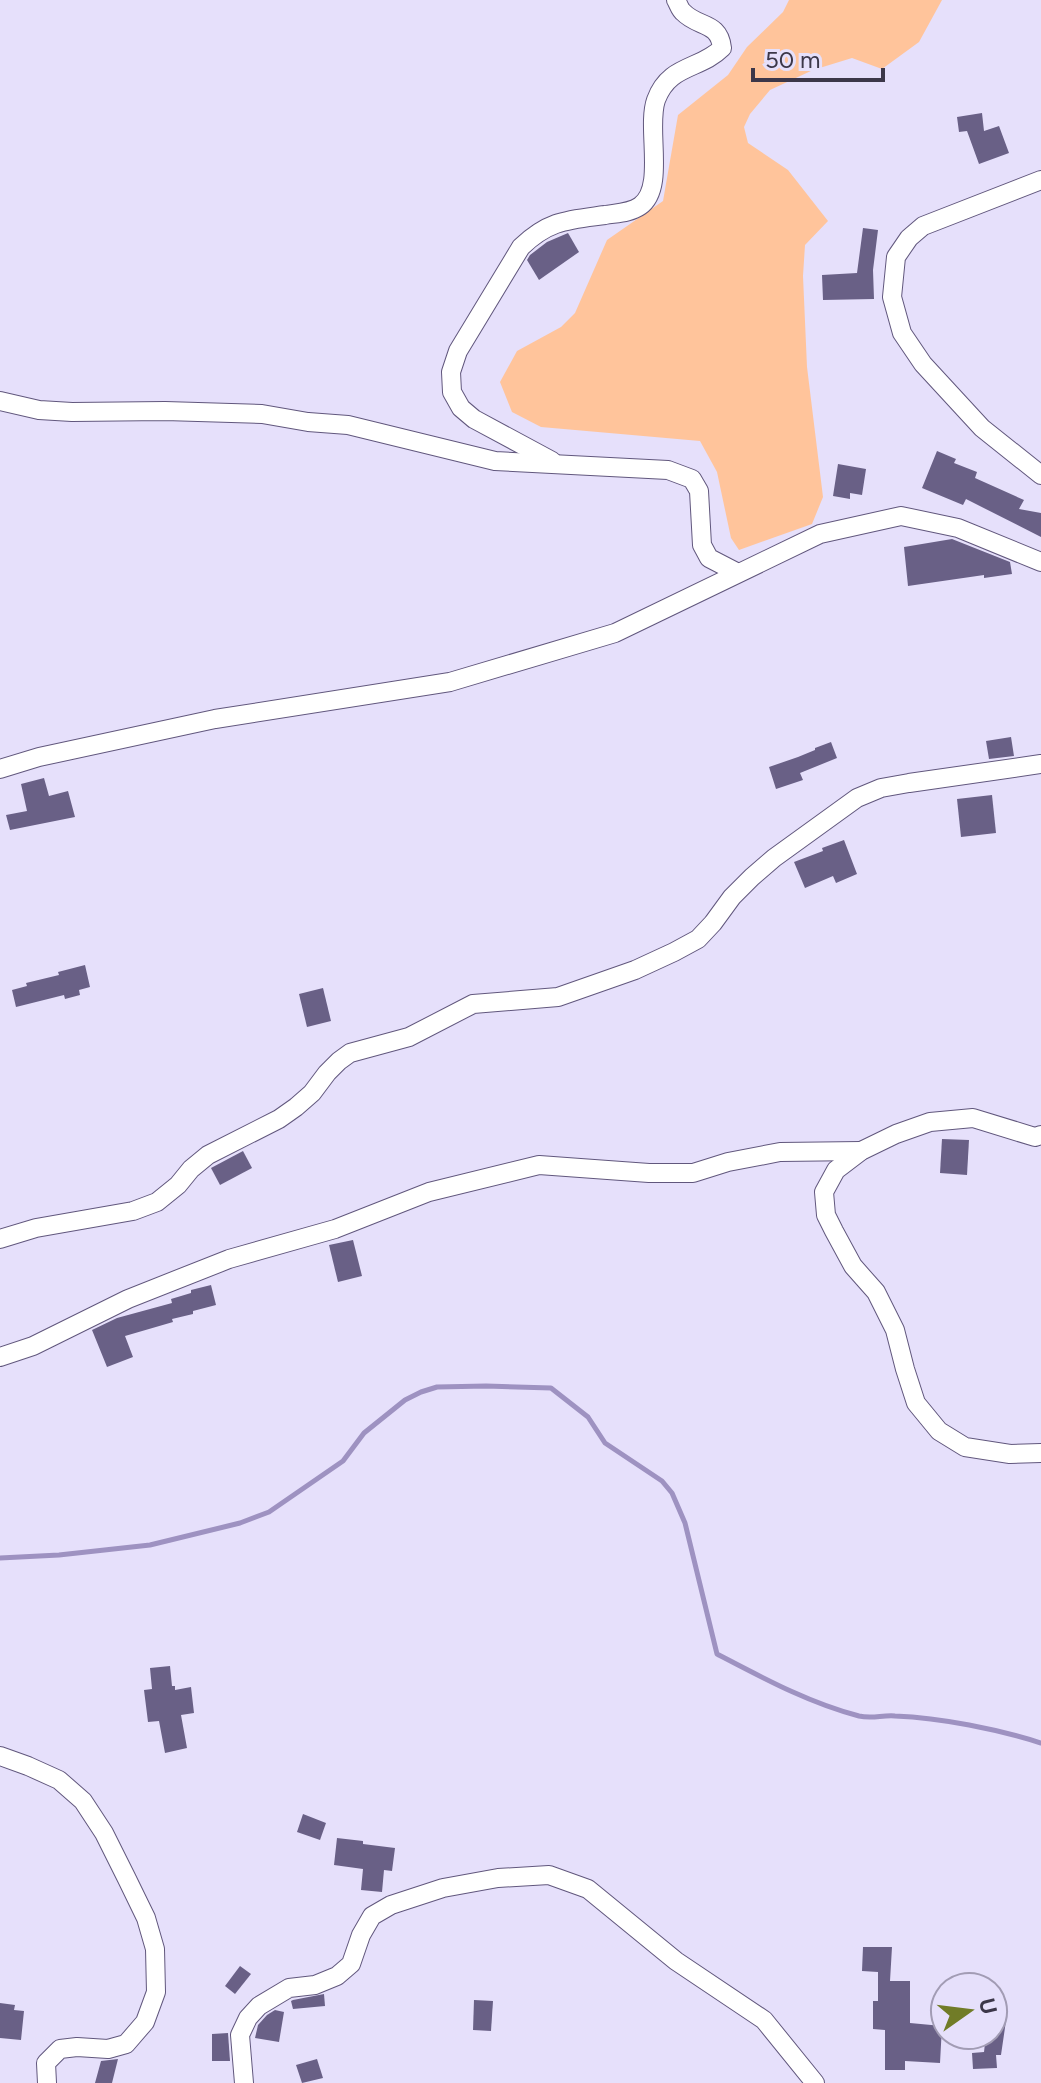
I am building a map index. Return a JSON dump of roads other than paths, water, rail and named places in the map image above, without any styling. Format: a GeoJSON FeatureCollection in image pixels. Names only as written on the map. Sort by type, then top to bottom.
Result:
{"type":"FeatureCollection","features":[{"type":"Feature","properties":{"kind":"street"},"geometry":{"type":"LineString","coordinates":[[559,464],[474,419],[461,408],[452,392],[451,372],[458,351],[521,247],[532,237],[561,221],[627,212],[641,205],[651,193],[654,176],[652,120],[657,97],[672,76],[715,55],[722,48],[717,31],[683,12],[676,0]]}},
{"type":"Feature","properties":{"kind":"street"},"geometry":{"type":"LineString","coordinates":[[1041,180],[923,226],[909,238],[896,257],[892,297],[902,333],[923,364],[982,428],[1041,475]]}},
{"type":"Feature","properties":{"kind":"street"},"geometry":{"type":"LineString","coordinates":[[0,401],[39,410],[72,412],[262,414],[348,425],[495,461],[668,470],[692,479],[699,491],[702,545],[709,558],[738,573]]}},
{"type":"Feature","properties":{"kind":"street"},"geometry":{"type":"LineString","coordinates":[[0,769],[39,757],[215,719],[450,682],[615,633],[820,534],[901,516],[958,528],[1041,562]]}},
{"type":"Feature","properties":{"kind":"street"},"geometry":{"type":"LineString","coordinates":[[0,1239],[36,1228],[133,1211],[157,1202],[208,1155],[296,1107],[350,1053],[409,1037],[473,1004],[558,997],[635,970],[674,952],[698,939],[732,897],[774,858],[857,798],[881,788],[1041,764]]}},
{"type":"Feature","properties":{"kind":"street"},"geometry":{"type":"LineString","coordinates":[[1041,1135],[1035,1137],[973,1118],[930,1122],[861,1151],[836,1170],[824,1192],[826,1215],[853,1266],[876,1292],[895,1330],[916,1403],[939,1431],[965,1447],[1010,1454],[1041,1453]]}},
{"type":"Feature","properties":{"kind":"street"},"geometry":{"type":"LineString","coordinates":[[0,1357],[33,1346],[128,1299],[229,1259],[335,1229],[429,1192],[539,1165],[693,1173],[728,1162],[780,1152],[861,1151]]}},
{"type":"Feature","properties":{"kind":"street"},"geometry":{"type":"LineString","coordinates":[[0,1756],[59,1780],[83,1801],[104,1833],[146,1918],[155,1949],[156,1992],[145,2022],[126,2044],[108,2049],[60,2049],[46,2063],[47,2083]]}},
{"type":"Feature","properties":{"kind":"street"},"geometry":{"type":"LineString","coordinates":[[244,2083],[240,2035],[248,2018],[259,2006],[289,1988],[315,1985],[337,1976],[351,1964],[361,1935],[372,1916],[391,1905],[443,1888],[498,1878],[549,1875],[588,1889],[676,1961],[764,2020],[815,2083]]}},
{"type":"Feature","properties":{"kind":"waterway"},"geometry":{"type":"LineString","coordinates":[[0,1558],[150,1545],[240,1523],[269,1512],[343,1461],[364,1433],[405,1400],[421,1392],[437,1387],[551,1388],[588,1417],[605,1443],[662,1481],[672,1493],[685,1523],[717,1654],[769,1681],[840,1711],[868,1717],[913,1717],[950,1722],[1041,1743]]}}]}
